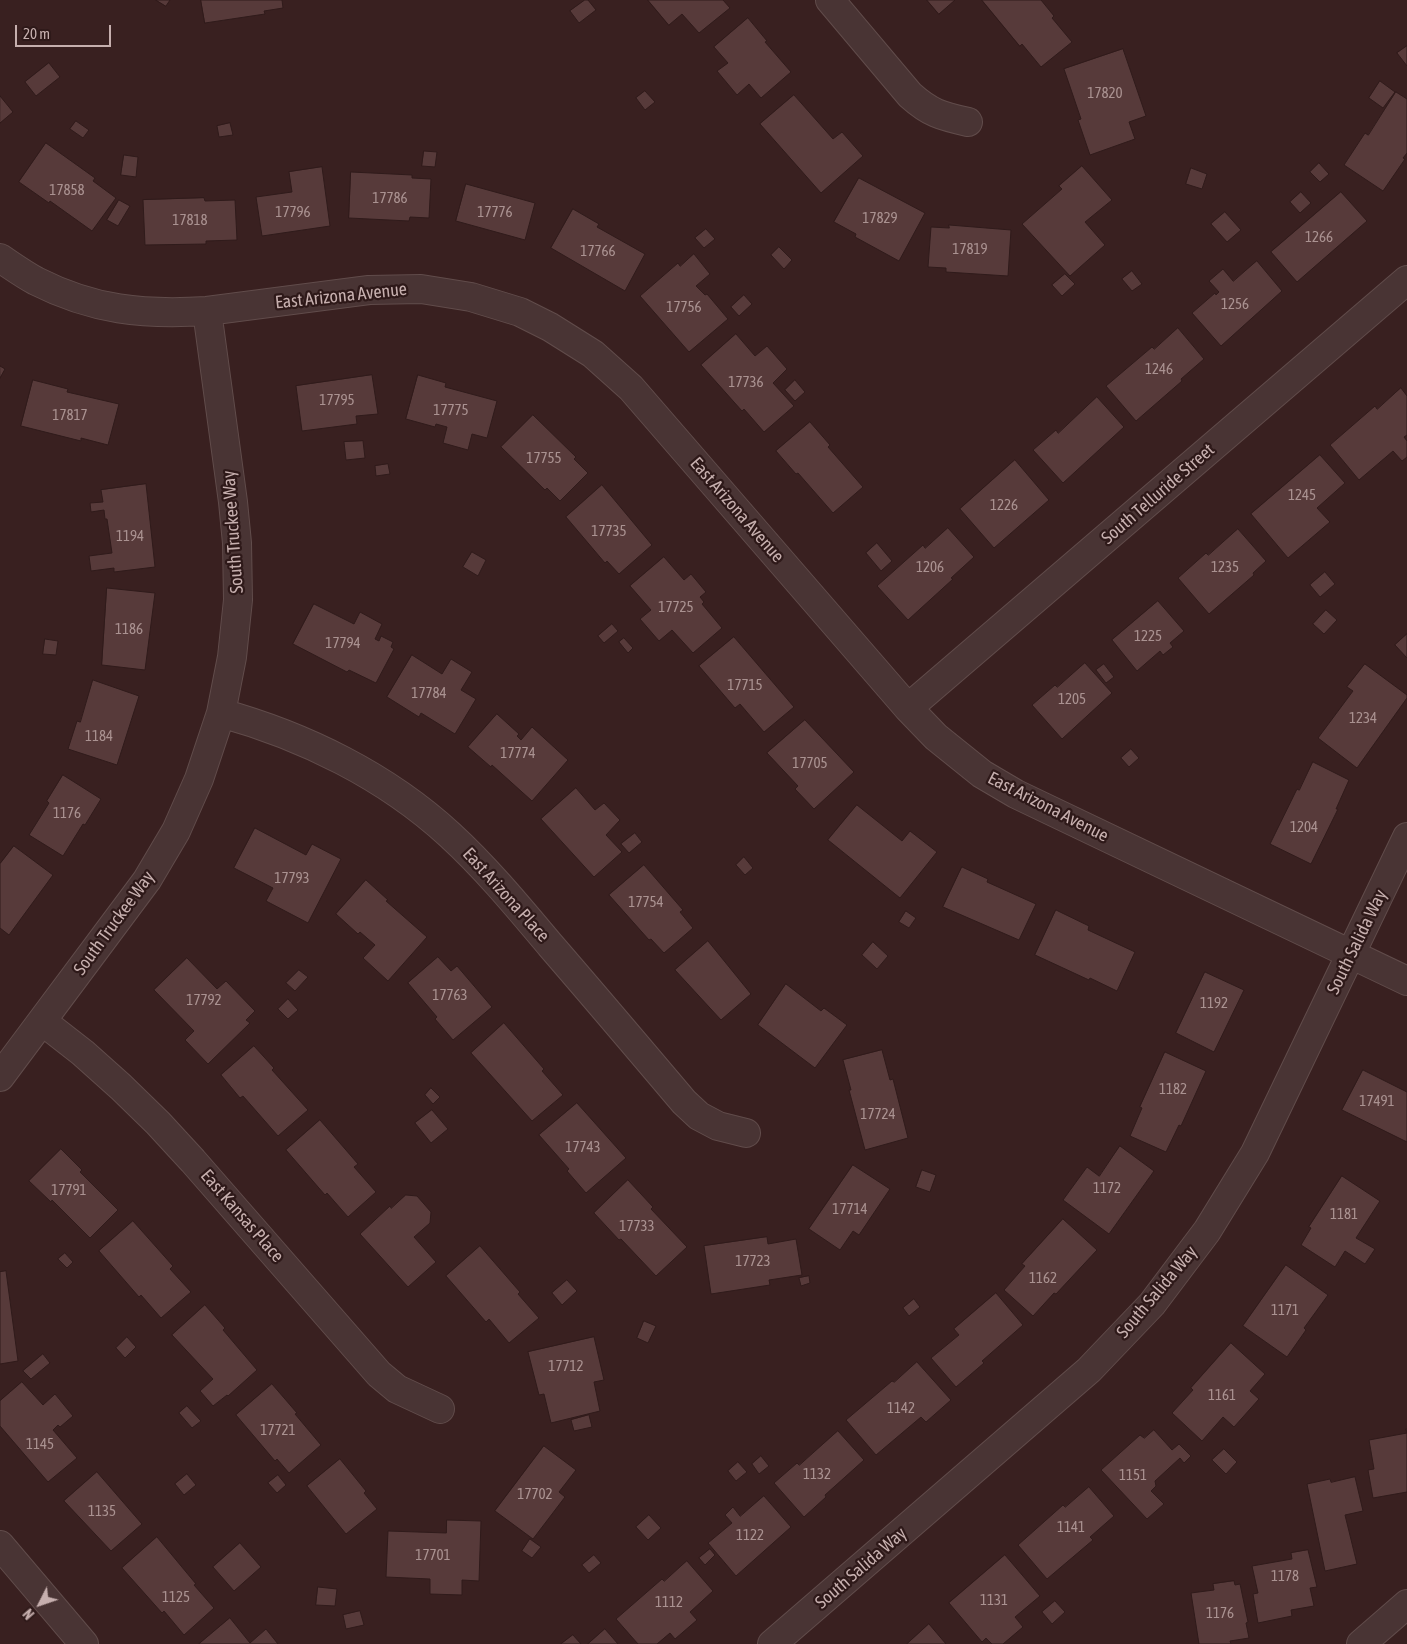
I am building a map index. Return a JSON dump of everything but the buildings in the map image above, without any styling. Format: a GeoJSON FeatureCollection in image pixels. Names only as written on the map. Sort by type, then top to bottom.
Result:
{"type":"FeatureCollection","features":[{"type":"Feature","properties":{"kind":"street"},"geometry":{"type":"LineString","coordinates":[[830,0],[916,100],[939,115],[968,122]]}},
{"type":"Feature","properties":{"kind":"street","name":"East Arizona Avenue"},"geometry":{"type":"LineString","coordinates":[[0,258],[35,280],[76,298],[118,310],[172,313],[206,312],[369,290],[421,289],[471,297],[520,312],[550,327],[593,354],[631,388],[908,708],[936,737],[982,774],[1016,794],[1407,981]]}},
{"type":"Feature","properties":{"kind":"street","name":"South Telluride Street"},"geometry":{"type":"LineString","coordinates":[[908,708],[1407,280]]}},
{"type":"Feature","properties":{"kind":"street","name":"South Truckee Way"},"geometry":{"type":"LineString","coordinates":[[0,1077],[147,880],[171,839],[199,779],[221,713],[232,657],[238,600],[237,543],[232,493],[206,312]]}},
{"type":"Feature","properties":{"kind":"street","name":"East Arizona Place"},"geometry":{"type":"LineString","coordinates":[[221,713],[303,741],[354,767],[403,798],[449,834],[489,874],[684,1102],[700,1116],[718,1126],[746,1133]]}},
{"type":"Feature","properties":{"kind":"street","name":"South Salida Way"},"geometry":{"type":"LineString","coordinates":[[772,1644],[1089,1370],[1152,1304],[1207,1231],[1255,1153],[1407,837]]}},
{"type":"Feature","properties":{"kind":"street","name":"East Kansas Place"},"geometry":{"type":"LineString","coordinates":[[42,1021],[121,1087],[158,1123],[379,1374],[397,1389],[440,1409]]}},
{"type":"Feature","properties":{"kind":"street"},"geometry":{"type":"LineString","coordinates":[[0,1545],[84,1644]]}},
{"type":"Feature","properties":{"kind":"street"},"geometry":{"type":"LineString","coordinates":[[1360,1644],[1407,1604]]}}]}
